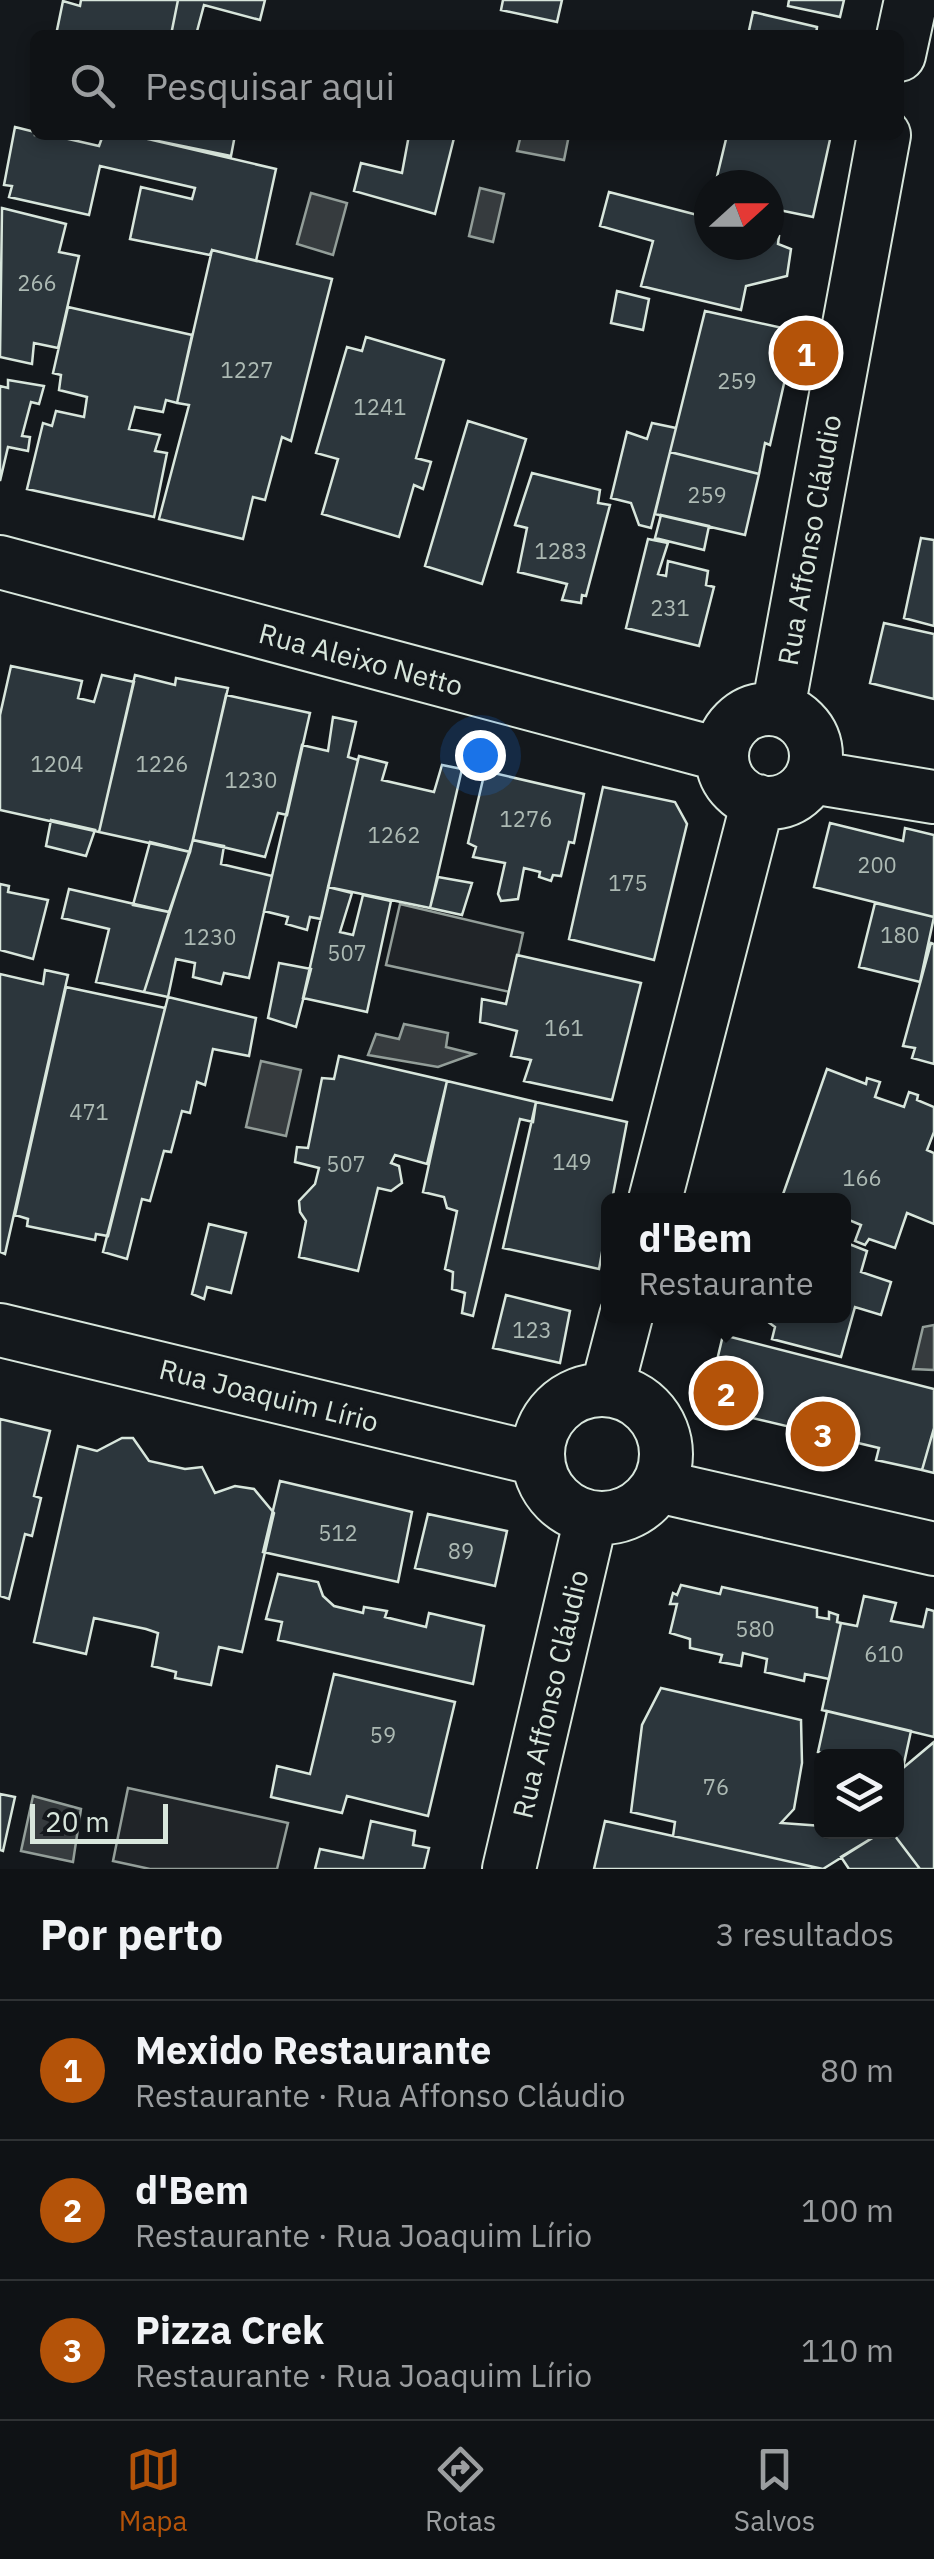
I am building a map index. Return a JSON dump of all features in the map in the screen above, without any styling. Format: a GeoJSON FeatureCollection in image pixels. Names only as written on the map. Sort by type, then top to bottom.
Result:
{"type":"FeatureCollection","features":[{"type":"Feature","properties":{"kind":"street"},"geometry":{"type":"LineString","coordinates":[[904,32],[911,0]]}},
{"type":"Feature","properties":{"kind":"street","name":"Rua Affonso Cláudio"},"geometry":{"type":"LineString","coordinates":[[778,708],[883,140]]}},
{"type":"Feature","properties":{"kind":"street","name":"Rua Aleixo Netto"},"geometry":{"type":"LineString","coordinates":[[0,562],[722,755]]}},
{"type":"Feature","properties":{"kind":"street"},"geometry":{"type":"LineString","coordinates":[[778,708],[798,718],[812,735],[817,756],[812,777],[789,798],[774,803],[758,801],[732,784],[722,755],[727,735],[739,719],[758,710],[778,708]]}},
{"type":"Feature","properties":{"kind":"street"},"geometry":{"type":"LineString","coordinates":[[812,777],[934,797]]}},
{"type":"Feature","properties":{"kind":"street"},"geometry":{"type":"LineString","coordinates":[[657,1193],[758,801]]}},
{"type":"Feature","properties":{"kind":"street"},"geometry":{"type":"LineString","coordinates":[[607,1389],[624,1323]]}},
{"type":"Feature","properties":{"kind":"street","name":"Rua Joaquim Lírio"},"geometry":{"type":"LineString","coordinates":[[0,1330],[537,1459]]}},
{"type":"Feature","properties":{"kind":"street"},"geometry":{"type":"LineString","coordinates":[[607,1389],[638,1400],[659,1424],[667,1455],[658,1486],[646,1502],[611,1518],[592,1518],[572,1511],[554,1498],[537,1459],[544,1423],[571,1397],[607,1389]]}},
{"type":"Feature","properties":{"kind":"street"},"geometry":{"type":"LineString","coordinates":[[658,1486],[934,1549]]}},
{"type":"Feature","properties":{"kind":"street","name":"Rua Affonso Cláudio"},"geometry":{"type":"LineString","coordinates":[[509,1869],[592,1518]]}},
{"type":"Feature","properties":{"kind":"shaded area"},"geometry":{"type":"Polygon","coordinates":[[[520,140],[568,140],[564,160],[517,151],[520,140]]]}},
{"type":"Feature","properties":{"kind":"shaded area"},"geometry":{"type":"Polygon","coordinates":[[[480,188],[504,194],[493,242],[469,236],[480,188]]]}},
{"type":"Feature","properties":{"kind":"shaded area"},"geometry":{"type":"Polygon","coordinates":[[[311,193],[347,203],[333,255],[297,244],[311,193]]]}},
{"type":"Feature","properties":{"kind":"shaded area"},"geometry":{"type":"Polygon","coordinates":[[[400,904],[523,933],[510,992],[386,965],[400,904]]]}},
{"type":"Feature","properties":{"kind":"shaded area"},"geometry":{"type":"Polygon","coordinates":[[[404,1024],[448,1033],[446,1047],[474,1054],[438,1067],[368,1055],[376,1034],[399,1039],[404,1024]]]}},
{"type":"Feature","properties":{"kind":"shaded area"},"geometry":{"type":"Polygon","coordinates":[[[261,1061],[301,1070],[286,1136],[246,1127],[261,1061]]]}},
{"type":"Feature","properties":{"kind":"shaded area"},"geometry":{"type":"Polygon","coordinates":[[[934,1325],[934,1370],[913,1369],[923,1327],[934,1325]]]}},
{"type":"Feature","properties":{"kind":"shaded area"},"geometry":{"type":"Polygon","coordinates":[[[128,1788],[288,1823],[277,1869],[150,1869],[113,1861],[128,1788]]]}},
{"type":"Feature","properties":{"kind":"shaded area"},"geometry":{"type":"Polygon","coordinates":[[[33,1796],[81,1809],[73,1862],[21,1851],[33,1796]]]}},
{"type":"Feature","properties":{"kind":"building"},"geometry":{"type":"Polygon","coordinates":[[[81,0],[178,0],[172,30],[57,30],[63,1],[80,6],[81,0]]]}},
{"type":"Feature","properties":{"kind":"building"},"geometry":{"type":"Polygon","coordinates":[[[178,0],[265,0],[260,20],[204,5],[197,30],[172,30],[178,0]]]}},
{"type":"Feature","properties":{"kind":"building"},"geometry":{"type":"Polygon","coordinates":[[[503,0],[562,0],[557,22],[501,10],[503,0]]]}},
{"type":"Feature","properties":{"kind":"building"},"geometry":{"type":"Polygon","coordinates":[[[789,0],[844,0],[840,17],[788,6],[789,0]]]}},
{"type":"Feature","properties":{"kind":"building"},"geometry":{"type":"Polygon","coordinates":[[[753,12],[817,27],[817,30],[749,30],[753,12]]]}},
{"type":"Feature","properties":{"kind":"building"},"geometry":{"type":"Polygon","coordinates":[[[15,127],[30,131],[30,140],[73,140],[99,146],[101,140],[152,140],[276,169],[256,261],[212,250],[210,255],[130,239],[141,187],[192,199],[195,188],[100,166],[89,215],[9,197],[12,186],[4,185],[15,127]]]}},
{"type":"Feature","properties":{"kind":"building"},"geometry":{"type":"Polygon","coordinates":[[[153,140],[234,140],[231,156],[153,140]]]}},
{"type":"Feature","properties":{"kind":"building"},"geometry":{"type":"Polygon","coordinates":[[[408,140],[454,140],[435,214],[354,191],[361,163],[402,173],[408,140]]]}},
{"type":"Feature","properties":{"kind":"building"},"geometry":{"type":"Polygon","coordinates":[[[726,140],[830,140],[813,217],[784,211],[784,170],[719,170],[726,140]]]}},
{"type":"Feature","properties":{"kind":"building"},"geometry":{"type":"Polygon","coordinates":[[[609,192],[694,214],[694,260],[784,260],[784,246],[791,249],[787,276],[746,286],[741,310],[641,286],[653,241],[600,226],[609,192]]]}},
{"type":"Feature","properties":{"kind":"building"},"geometry":{"type":"Polygon","coordinates":[[[2,208],[66,224],[59,252],[79,256],[58,348],[34,343],[32,364],[0,357],[2,208]]]}},
{"type":"Feature","properties":{"kind":"building"},"geometry":{"type":"Polygon","coordinates":[[[212,250],[332,279],[291,441],[282,437],[265,500],[253,497],[243,539],[159,519],[189,405],[177,403],[212,250]]]}},
{"type":"Feature","properties":{"kind":"building"},"geometry":{"type":"Polygon","coordinates":[[[617,291],[649,299],[643,330],[611,323],[617,291]]]}},
{"type":"Feature","properties":{"kind":"building"},"geometry":{"type":"Polygon","coordinates":[[[68,307],[192,335],[177,403],[166,400],[163,412],[135,407],[129,429],[160,435],[155,451],[167,453],[154,517],[27,489],[43,423],[52,426],[56,411],[84,417],[87,397],[59,390],[61,375],[53,373],[68,307]]]}},
{"type":"Feature","properties":{"kind":"building"},"geometry":{"type":"Polygon","coordinates":[[[705,311],[796,331],[770,445],[765,443],[759,474],[670,452],[705,311]]]}},
{"type":"Feature","properties":{"kind":"building"},"geometry":{"type":"Polygon","coordinates":[[[366,337],[444,360],[416,458],[431,462],[423,489],[414,485],[399,537],[322,514],[338,459],[316,453],[347,347],[362,351],[366,337]]]}},
{"type":"Feature","properties":{"kind":"building"},"geometry":{"type":"Polygon","coordinates":[[[8,380],[44,386],[39,404],[31,402],[22,436],[30,437],[28,451],[8,447],[0,481],[0,386],[8,388],[8,380]]]}},
{"type":"Feature","properties":{"kind":"building"},"geometry":{"type":"Polygon","coordinates":[[[468,421],[526,439],[482,584],[425,566],[468,421]]]}},
{"type":"Feature","properties":{"kind":"building"},"geometry":{"type":"Polygon","coordinates":[[[652,423],[676,428],[651,528],[639,525],[631,503],[611,498],[627,432],[647,439],[652,423]]]}},
{"type":"Feature","properties":{"kind":"building"},"geometry":{"type":"Polygon","coordinates":[[[670,452],[759,474],[745,535],[655,514],[670,452]]]}},
{"type":"Feature","properties":{"kind":"building"},"geometry":{"type":"Polygon","coordinates":[[[532,473],[600,490],[598,503],[610,505],[581,603],[562,600],[567,584],[518,572],[527,528],[515,525],[532,473]]]}},
{"type":"Feature","properties":{"kind":"building"},"geometry":{"type":"Polygon","coordinates":[[[661,515],[709,526],[704,550],[655,538],[661,515]]]}},
{"type":"Feature","properties":{"kind":"building"},"geometry":{"type":"Polygon","coordinates":[[[921,538],[934,540],[934,626],[904,618],[921,538]]]}},
{"type":"Feature","properties":{"kind":"building"},"geometry":{"type":"Polygon","coordinates":[[[648,539],[668,543],[658,574],[666,576],[668,561],[708,571],[706,585],[714,587],[699,646],[626,628],[648,539]]]}},
{"type":"Feature","properties":{"kind":"building"},"geometry":{"type":"Polygon","coordinates":[[[884,623],[934,634],[934,699],[870,683],[884,623]]]}},
{"type":"Feature","properties":{"kind":"building"},"geometry":{"type":"Polygon","coordinates":[[[11,666],[82,681],[78,698],[94,702],[102,675],[134,682],[99,832],[0,810],[0,715],[11,666]]]}},
{"type":"Feature","properties":{"kind":"building"},"geometry":{"type":"Polygon","coordinates":[[[135,675],[175,685],[176,678],[228,688],[190,852],[99,832],[135,675]]]}},
{"type":"Feature","properties":{"kind":"building"},"geometry":{"type":"Polygon","coordinates":[[[226,695],[310,713],[287,815],[278,813],[265,857],[193,840],[226,695]]]}},
{"type":"Feature","properties":{"kind":"building"},"geometry":{"type":"Polygon","coordinates":[[[333,717],[356,722],[348,757],[358,760],[321,919],[310,917],[307,930],[286,924],[288,917],[264,911],[302,745],[328,751],[333,717]]]}},
{"type":"Feature","properties":{"kind":"building"},"geometry":{"type":"Polygon","coordinates":[[[359,756],[387,763],[382,780],[434,792],[442,765],[462,769],[430,908],[328,887],[359,756]]]}},
{"type":"Feature","properties":{"kind":"building"},"geometry":{"type":"Polygon","coordinates":[[[485,771],[584,794],[574,843],[569,842],[561,876],[553,875],[551,881],[539,877],[540,872],[524,868],[518,899],[501,901],[498,894],[505,863],[473,857],[476,847],[468,843],[485,771]]]}},
{"type":"Feature","properties":{"kind":"building"},"geometry":{"type":"Polygon","coordinates":[[[603,787],[675,802],[687,824],[654,960],[569,939],[603,787]]]}},
{"type":"Feature","properties":{"kind":"building"},"geometry":{"type":"Polygon","coordinates":[[[51,820],[95,830],[86,856],[46,846],[51,820]]]}},
{"type":"Feature","properties":{"kind":"building"},"geometry":{"type":"Polygon","coordinates":[[[830,823],[903,841],[905,828],[934,835],[934,917],[814,887],[830,823]]]}},
{"type":"Feature","properties":{"kind":"building"},"geometry":{"type":"Polygon","coordinates":[[[193,840],[224,846],[221,864],[272,876],[249,978],[224,973],[221,984],[193,977],[195,963],[176,959],[168,997],[144,992],[193,840]]]}},
{"type":"Feature","properties":{"kind":"building"},"geometry":{"type":"Polygon","coordinates":[[[150,842],[190,852],[169,912],[133,905],[150,842]]]}},
{"type":"Feature","properties":{"kind":"building"},"geometry":{"type":"Polygon","coordinates":[[[438,877],[472,883],[462,915],[430,908],[438,877]]]}},
{"type":"Feature","properties":{"kind":"building"},"geometry":{"type":"Polygon","coordinates":[[[0,884],[9,886],[8,892],[48,900],[33,959],[0,950],[0,884]]]}},
{"type":"Feature","properties":{"kind":"building"},"geometry":{"type":"Polygon","coordinates":[[[328,887],[352,893],[340,932],[353,935],[363,895],[391,901],[367,1012],[303,998],[328,887]]]}},
{"type":"Feature","properties":{"kind":"building"},"geometry":{"type":"Polygon","coordinates":[[[69,889],[169,912],[144,992],[96,982],[109,929],[62,918],[69,889]]]}},
{"type":"Feature","properties":{"kind":"building"},"geometry":{"type":"Polygon","coordinates":[[[875,903],[934,917],[920,982],[859,967],[875,903]]]}},
{"type":"Feature","properties":{"kind":"building"},"geometry":{"type":"Polygon","coordinates":[[[931,943],[934,1064],[912,1058],[915,1048],[903,1046],[931,943]]]}},
{"type":"Feature","properties":{"kind":"building"},"geometry":{"type":"Polygon","coordinates":[[[517,955],[641,983],[612,1100],[524,1081],[531,1060],[511,1056],[517,1031],[480,1022],[482,999],[506,1004],[517,955]]]}},
{"type":"Feature","properties":{"kind":"building"},"geometry":{"type":"Polygon","coordinates":[[[279,963],[311,969],[296,1027],[268,1018],[279,963]]]}},
{"type":"Feature","properties":{"kind":"building"},"geometry":{"type":"Polygon","coordinates":[[[45,970],[68,975],[5,1254],[0,1252],[0,974],[43,984],[45,970]]]}},
{"type":"Feature","properties":{"kind":"building"},"geometry":{"type":"Polygon","coordinates":[[[66,987],[165,1008],[108,1236],[96,1234],[95,1240],[27,1226],[28,1219],[15,1215],[66,987]]]}},
{"type":"Feature","properties":{"kind":"building"},"geometry":{"type":"Polygon","coordinates":[[[168,997],[256,1018],[249,1056],[213,1049],[205,1085],[197,1082],[190,1113],[182,1111],[171,1152],[164,1151],[150,1201],[142,1199],[127,1259],[103,1252],[168,997]]]}},
{"type":"Feature","properties":{"kind":"building"},"geometry":{"type":"Polygon","coordinates":[[[339,1056],[447,1081],[427,1164],[395,1155],[391,1163],[399,1166],[402,1183],[391,1191],[378,1188],[358,1271],[299,1257],[306,1221],[299,1201],[315,1184],[319,1168],[295,1162],[297,1147],[308,1148],[322,1078],[334,1079],[339,1056]]]}},
{"type":"Feature","properties":{"kind":"building"},"geometry":{"type":"Polygon","coordinates":[[[827,1069],[866,1084],[867,1078],[880,1082],[875,1097],[904,1107],[909,1092],[934,1107],[934,1132],[927,1150],[934,1153],[934,1224],[907,1213],[895,1248],[869,1239],[865,1245],[855,1241],[861,1225],[851,1221],[851,1193],[783,1193],[827,1069]]]}},
{"type":"Feature","properties":{"kind":"building"},"geometry":{"type":"Polygon","coordinates":[[[447,1081],[536,1102],[533,1122],[520,1119],[473,1316],[462,1313],[465,1293],[452,1289],[453,1272],[445,1269],[457,1211],[447,1208],[444,1197],[423,1192],[447,1081]]]}},
{"type":"Feature","properties":{"kind":"building"},"geometry":{"type":"Polygon","coordinates":[[[536,1102],[627,1122],[613,1193],[601,1193],[599,1269],[503,1248],[536,1102]]]}},
{"type":"Feature","properties":{"kind":"building"},"geometry":{"type":"Polygon","coordinates":[[[209,1224],[246,1233],[231,1293],[207,1287],[204,1299],[192,1294],[209,1224]]]}},
{"type":"Feature","properties":{"kind":"building"},"geometry":{"type":"Polygon","coordinates":[[[851,1245],[867,1251],[861,1272],[891,1282],[881,1315],[855,1307],[851,1321],[851,1245]]]}},
{"type":"Feature","properties":{"kind":"building"},"geometry":{"type":"Polygon","coordinates":[[[506,1295],[570,1311],[560,1363],[493,1348],[506,1295]]]}},
{"type":"Feature","properties":{"kind":"building"},"geometry":{"type":"Polygon","coordinates":[[[770,1323],[851,1323],[841,1357],[772,1339],[775,1327],[770,1323]]]}},
{"type":"Feature","properties":{"kind":"building"},"geometry":{"type":"Polygon","coordinates":[[[723,1335],[934,1389],[934,1428],[922,1470],[876,1460],[879,1448],[706,1407],[723,1335]]]}},
{"type":"Feature","properties":{"kind":"building"},"geometry":{"type":"Polygon","coordinates":[[[0,1419],[50,1431],[34,1496],[41,1498],[32,1536],[25,1534],[9,1599],[0,1596],[0,1419]]]}},
{"type":"Feature","properties":{"kind":"building"},"geometry":{"type":"Polygon","coordinates":[[[934,1428],[934,1473],[922,1470],[934,1428]]]}},
{"type":"Feature","properties":{"kind":"building"},"geometry":{"type":"Polygon","coordinates":[[[122,1438],[133,1438],[149,1461],[185,1469],[202,1467],[215,1493],[235,1486],[254,1489],[274,1513],[242,1652],[219,1647],[211,1685],[175,1678],[176,1672],[152,1666],[158,1633],[146,1629],[94,1618],[86,1654],[34,1642],[78,1446],[97,1451],[122,1438]]]}},
{"type":"Feature","properties":{"kind":"building"},"geometry":{"type":"Polygon","coordinates":[[[280,1481],[412,1512],[398,1582],[263,1552],[280,1481]]]}},
{"type":"Feature","properties":{"kind":"building"},"geometry":{"type":"Polygon","coordinates":[[[428,1514],[507,1531],[495,1586],[415,1568],[428,1514]]]}},
{"type":"Feature","properties":{"kind":"building"},"geometry":{"type":"Polygon","coordinates":[[[278,1574],[318,1582],[323,1596],[334,1606],[363,1613],[364,1607],[387,1611],[385,1617],[426,1627],[429,1613],[484,1626],[473,1684],[278,1640],[282,1622],[266,1619],[278,1574]]]}},
{"type":"Feature","properties":{"kind":"building"},"geometry":{"type":"Polygon","coordinates":[[[681,1585],[720,1594],[722,1587],[817,1608],[817,1617],[829,1619],[829,1612],[838,1615],[837,1622],[841,1623],[829,1679],[805,1674],[804,1681],[765,1672],[767,1659],[743,1653],[741,1666],[720,1662],[722,1655],[690,1648],[690,1639],[670,1633],[677,1604],[670,1604],[681,1585]]]}},
{"type":"Feature","properties":{"kind":"building"},"geometry":{"type":"Polygon","coordinates":[[[864,1596],[896,1603],[891,1621],[923,1627],[927,1609],[934,1611],[934,1737],[822,1710],[841,1623],[857,1626],[864,1596]]]}},
{"type":"Feature","properties":{"kind":"building"},"geometry":{"type":"Polygon","coordinates":[[[334,1674],[455,1702],[428,1816],[347,1796],[342,1813],[271,1797],[277,1766],[310,1774],[334,1674]]]}},
{"type":"Feature","properties":{"kind":"building"},"geometry":{"type":"Polygon","coordinates":[[[661,1688],[801,1720],[802,1763],[794,1809],[781,1823],[814,1825],[814,1839],[871,1839],[823,1869],[673,1836],[675,1822],[631,1812],[642,1725],[661,1688]]]}},
{"type":"Feature","properties":{"kind":"building"},"geometry":{"type":"Polygon","coordinates":[[[827,1711],[911,1731],[904,1763],[904,1749],[819,1749],[827,1711]]]}},
{"type":"Feature","properties":{"kind":"building"},"geometry":{"type":"Polygon","coordinates":[[[934,1742],[934,1869],[920,1869],[897,1839],[904,1839],[904,1767],[934,1742]]]}},
{"type":"Feature","properties":{"kind":"building"},"geometry":{"type":"Polygon","coordinates":[[[0,1794],[15,1797],[3,1851],[0,1850],[0,1794]]]}},
{"type":"Feature","properties":{"kind":"building"},"geometry":{"type":"Polygon","coordinates":[[[371,1821],[415,1831],[413,1845],[429,1848],[424,1869],[315,1869],[320,1849],[363,1858],[371,1821]]]}},
{"type":"Feature","properties":{"kind":"building"},"geometry":{"type":"Polygon","coordinates":[[[605,1821],[673,1836],[823,1869],[594,1869],[605,1821]]]}},
{"type":"Feature","properties":{"kind":"building"},"geometry":{"type":"Polygon","coordinates":[[[871,1839],[897,1839],[920,1869],[849,1869],[841,1857],[871,1839]]]}},
{"type":"Feature","properties":{"kind":"place","name":"Mexido Restaurante"},"geometry":{"type":"Point","coordinates":[806,353]}},
{"type":"Feature","properties":{"kind":"place","name":"d'Bem"},"geometry":{"type":"Point","coordinates":[726,1393]}},
{"type":"Feature","properties":{"kind":"place","name":"Pizza Crek"},"geometry":{"type":"Point","coordinates":[823,1434]}}]}
